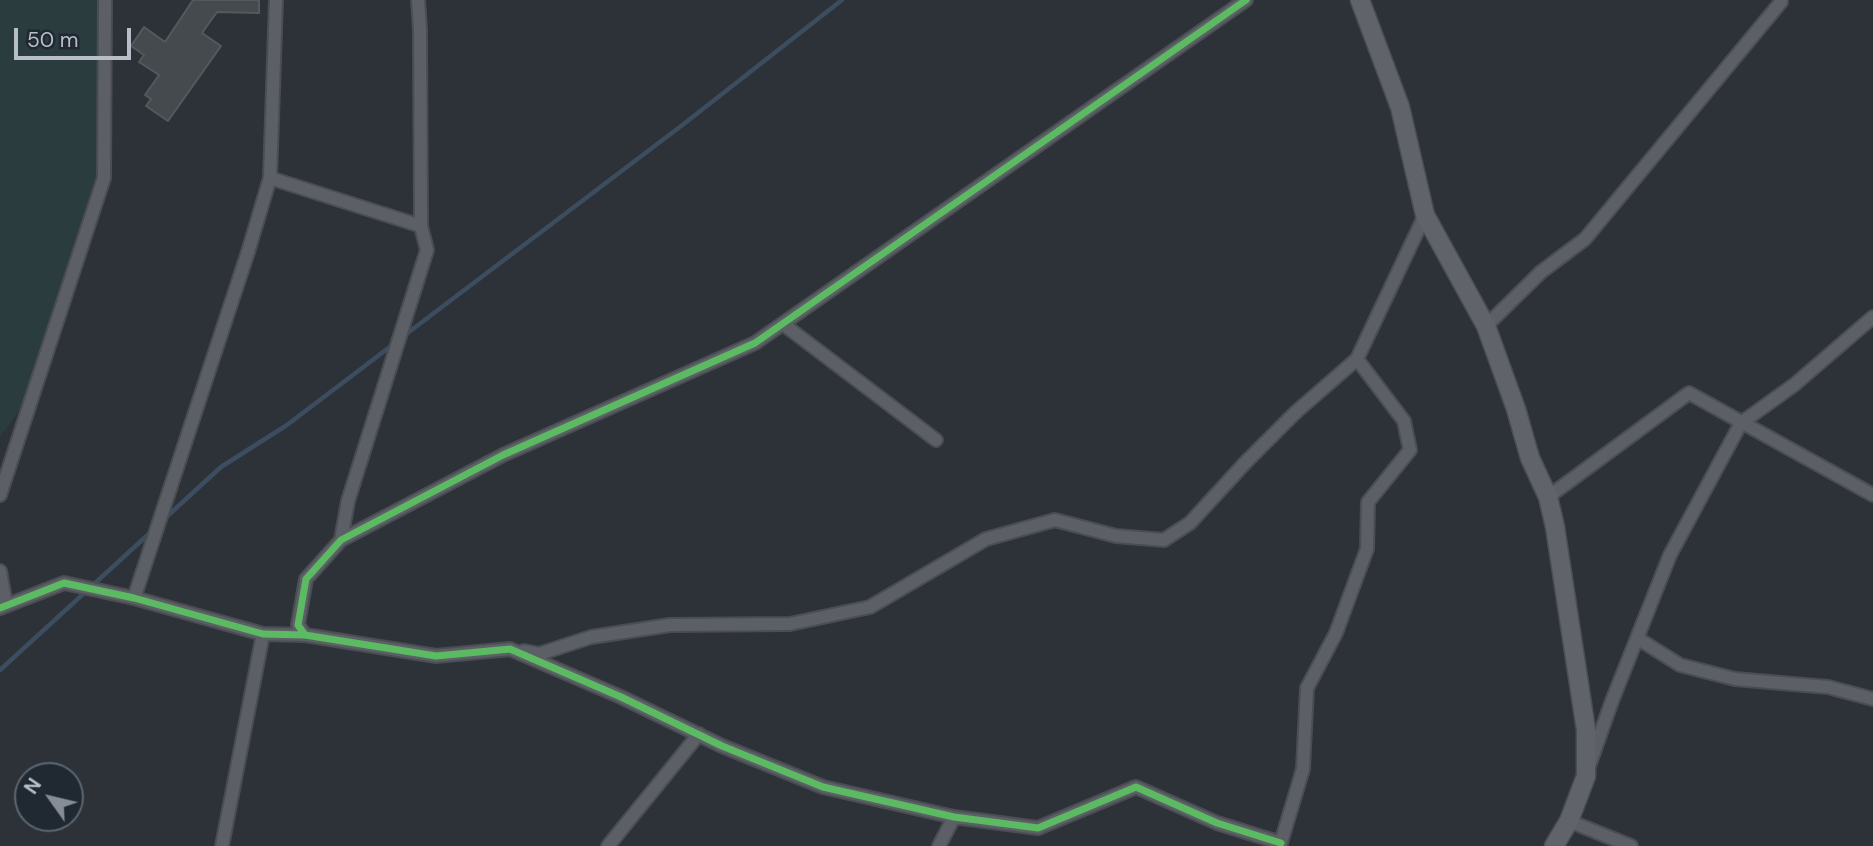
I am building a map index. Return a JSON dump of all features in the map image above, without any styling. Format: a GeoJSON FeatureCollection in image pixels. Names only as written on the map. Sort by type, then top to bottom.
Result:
{"type":"FeatureCollection","features":[{"type":"Feature","properties":{"kind":"street"},"geometry":{"type":"LineString","coordinates":[[0,495],[104,178],[105,0]]}},
{"type":"Feature","properties":{"kind":"street"},"geometry":{"type":"LineString","coordinates":[[134,598],[270,178],[276,0]]}},
{"type":"Feature","properties":{"kind":"street"},"geometry":{"type":"LineString","coordinates":[[341,540],[348,501],[427,250],[421,226],[418,0]]}},
{"type":"Feature","properties":{"kind":"street"},"geometry":{"type":"LineString","coordinates":[[305,635],[298,625],[306,579],[341,540],[503,455],[755,343],[1246,0]]}},
{"type":"Feature","properties":{"kind":"street"},"geometry":{"type":"LineString","coordinates":[[1360,0],[1400,107],[1425,215],[1486,326],[1516,409],[1530,458],[1548,497],[1586,730],[1586,776]]}},
{"type":"Feature","properties":{"kind":"street"},"geometry":{"type":"LineString","coordinates":[[1486,326],[1541,272],[1585,239],[1782,1]]}},
{"type":"Feature","properties":{"kind":"street"},"geometry":{"type":"LineString","coordinates":[[270,178],[421,226]]}},
{"type":"Feature","properties":{"kind":"street"},"geometry":{"type":"LineString","coordinates":[[0,571],[3,606],[64,583],[134,598],[263,634],[305,635],[436,656],[509,649],[539,654],[590,637],[670,625],[790,624],[870,607],[986,539],[1055,520],[1116,536],[1164,540],[1190,523],[1296,412],[1357,359],[1425,215]]}},
{"type":"Feature","properties":{"kind":"street"},"geometry":{"type":"LineString","coordinates":[[1554,846],[1569,821],[1612,701],[1670,555],[1741,423],[1794,385],[1873,317]]}},
{"type":"Feature","properties":{"kind":"street"},"geometry":{"type":"LineString","coordinates":[[783,324],[936,440]]}},
{"type":"Feature","properties":{"kind":"street"},"geometry":{"type":"LineString","coordinates":[[509,649],[823,788],[954,817],[1038,828],[1136,787],[1217,823],[1280,844],[1303,769],[1307,688],[1336,633],[1367,549],[1368,502],[1410,450],[1404,421],[1357,359]]}},
{"type":"Feature","properties":{"kind":"street"},"geometry":{"type":"LineString","coordinates":[[1548,497],[1689,393],[1873,495]]}},
{"type":"Feature","properties":{"kind":"street"},"geometry":{"type":"LineString","coordinates":[[222,846],[263,634]]}},
{"type":"Feature","properties":{"kind":"street"},"geometry":{"type":"LineString","coordinates":[[1637,638],[1681,666],[1735,679],[1828,687],[1873,699]]}},
{"type":"Feature","properties":{"kind":"street"},"geometry":{"type":"LineString","coordinates":[[608,846],[699,734]]}},
{"type":"Feature","properties":{"kind":"street"},"geometry":{"type":"LineString","coordinates":[[939,846],[954,817]]}},
{"type":"Feature","properties":{"kind":"street"},"geometry":{"type":"LineString","coordinates":[[1569,821],[1631,846]]}},
{"type":"Feature","properties":{"kind":"shaded area"},"geometry":{"type":"Polygon","coordinates":[[[0,0],[106,0],[108,139],[50,368],[0,437],[0,0]]]}},
{"type":"Feature","properties":{"kind":"building"},"geometry":{"type":"Polygon","coordinates":[[[193,0],[259,0],[259,13],[217,12],[202,33],[221,46],[168,121],[146,106],[151,99],[145,95],[159,75],[139,62],[144,55],[131,46],[144,27],[165,42],[193,0]]]}},
{"type":"Feature","properties":{"kind":"waterway"},"geometry":{"type":"LineString","coordinates":[[405,335],[842,0]]}},
{"type":"Feature","properties":{"kind":"waterway"},"geometry":{"type":"LineString","coordinates":[[163,520],[221,467],[287,425],[395,343]]}},
{"type":"Feature","properties":{"kind":"waterway"},"geometry":{"type":"LineString","coordinates":[[0,670],[152,531]]}},
{"type":"Feature","properties":{"kind":"cycle path"},"geometry":{"type":"LineString","coordinates":[[305,635],[298,625],[306,579],[341,540],[503,455],[755,343],[1246,0]]}},
{"type":"Feature","properties":{"kind":"cycle path"},"geometry":{"type":"LineString","coordinates":[[0,608],[64,583],[134,598],[263,634],[305,635],[436,656],[510,649],[621,697],[722,746],[823,787],[954,817],[1038,828],[1136,787],[1217,823],[1281,843]]}}]}
